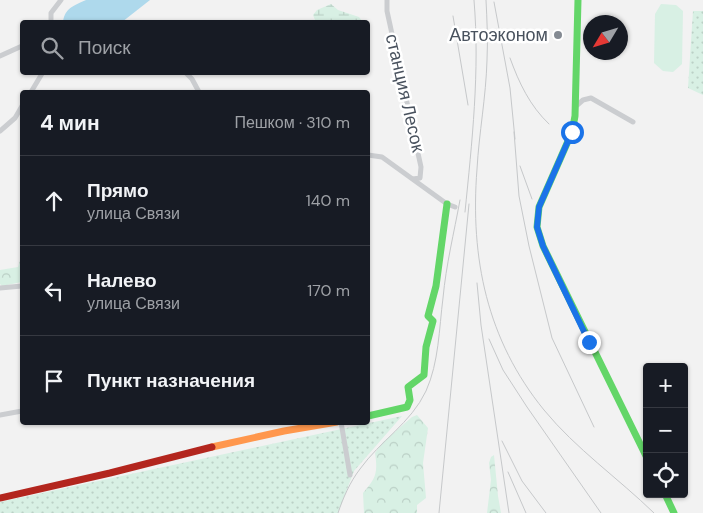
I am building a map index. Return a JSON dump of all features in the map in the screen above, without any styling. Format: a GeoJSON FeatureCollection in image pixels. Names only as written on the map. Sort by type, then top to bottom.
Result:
{"type":"FeatureCollection","features":[{"type":"Feature","properties":{"kind":"street"},"geometry":{"type":"LineString","coordinates":[[51,20],[52,13],[60,0]]}},
{"type":"Feature","properties":{"kind":"street","name":"станция Лесок"},"geometry":{"type":"LineString","coordinates":[[387,0],[387,11],[421,167],[420,178],[412,179]]}},
{"type":"Feature","properties":{"kind":"street"},"geometry":{"type":"LineString","coordinates":[[578,0],[575,107],[572,132],[539,207],[537,227],[543,246],[645,453]]}},
{"type":"Feature","properties":{"kind":"street"},"geometry":{"type":"LineString","coordinates":[[0,56],[20,47]]}},
{"type":"Feature","properties":{"kind":"street"},"geometry":{"type":"LineString","coordinates":[[32,90],[41,75]]}},
{"type":"Feature","properties":{"kind":"street"},"geometry":{"type":"LineString","coordinates":[[188,75],[198,90]]}},
{"type":"Feature","properties":{"kind":"street"},"geometry":{"type":"LineString","coordinates":[[575,107],[583,100],[591,98],[633,122]]}},
{"type":"Feature","properties":{"kind":"street"},"geometry":{"type":"LineString","coordinates":[[0,131],[15,118],[20,109]]}},
{"type":"Feature","properties":{"kind":"street"},"geometry":{"type":"LineString","coordinates":[[370,156],[382,157],[447,204],[455,207]]}},
{"type":"Feature","properties":{"kind":"street"},"geometry":{"type":"LineString","coordinates":[[370,416],[406,407],[410,400],[408,388],[424,375],[426,347],[434,321],[428,316],[436,286],[447,204]]}},
{"type":"Feature","properties":{"kind":"street"},"geometry":{"type":"LineString","coordinates":[[0,288],[20,286]]}},
{"type":"Feature","properties":{"kind":"street"},"geometry":{"type":"LineString","coordinates":[[0,415],[20,411]]}},
{"type":"Feature","properties":{"kind":"street"},"geometry":{"type":"LineString","coordinates":[[0,498],[123,470],[246,437],[320,425]]}},
{"type":"Feature","properties":{"kind":"street"},"geometry":{"type":"LineString","coordinates":[[340,425],[350,475]]}},
{"type":"Feature","properties":{"kind":"street"},"geometry":{"type":"LineString","coordinates":[[666,498],[674,513]]}},
{"type":"Feature","properties":{"kind":"green space"},"geometry":{"type":"Polygon","coordinates":[[[331,4],[338,10],[359,17],[361,20],[315,20],[313,15],[317,10],[331,4]]]}},
{"type":"Feature","properties":{"kind":"green space"},"geometry":{"type":"Polygon","coordinates":[[[661,4],[676,5],[683,11],[682,64],[673,72],[663,71],[654,63],[655,14],[661,4]]]}},
{"type":"Feature","properties":{"kind":"green space"},"geometry":{"type":"Polygon","coordinates":[[[693,11],[703,11],[703,95],[688,88],[693,11]]]}},
{"type":"Feature","properties":{"kind":"green space"},"geometry":{"type":"Polygon","coordinates":[[[20,260],[20,282],[2,286],[0,284],[0,270],[18,267],[20,260]]]}},
{"type":"Feature","properties":{"kind":"green space"},"geometry":{"type":"Polygon","coordinates":[[[417,415],[428,428],[423,463],[426,498],[417,505],[417,513],[364,513],[363,493],[375,475],[375,453],[383,442],[412,417],[417,415]]]}},
{"type":"Feature","properties":{"kind":"green space"},"geometry":{"type":"Polygon","coordinates":[[[402,416],[354,471],[338,513],[0,513],[0,502],[360,425],[370,425],[370,423],[402,416]]]}},
{"type":"Feature","properties":{"kind":"green space"},"geometry":{"type":"Polygon","coordinates":[[[494,455],[501,513],[487,513],[491,480],[489,463],[494,455]]]}},
{"type":"Feature","properties":{"kind":"water"},"geometry":{"type":"Polygon","coordinates":[[[86,0],[150,0],[125,20],[63,20],[68,10],[86,0]]]}},
{"type":"Feature","properties":{"kind":"railway"},"geometry":{"type":"LineString","coordinates":[[465,212],[476,80],[474,0]]}},
{"type":"Feature","properties":{"kind":"railway"},"geometry":{"type":"LineString","coordinates":[[486,0],[487,60],[479,142],[476,202],[480,266],[486,297],[508,355],[524,383],[544,410],[570,438],[654,513]]}},
{"type":"Feature","properties":{"kind":"railway"},"geometry":{"type":"LineString","coordinates":[[494,2],[510,88],[515,139]]}},
{"type":"Feature","properties":{"kind":"railway"},"geometry":{"type":"LineString","coordinates":[[453,16],[468,105]]}},
{"type":"Feature","properties":{"kind":"railway"},"geometry":{"type":"LineString","coordinates":[[510,58],[526,94],[536,110],[549,124]]}},
{"type":"Feature","properties":{"kind":"railway"},"geometry":{"type":"LineString","coordinates":[[514,132],[519,196],[529,246],[552,338],[594,427]]}},
{"type":"Feature","properties":{"kind":"railway"},"geometry":{"type":"LineString","coordinates":[[520,166],[532,199]]}},
{"type":"Feature","properties":{"kind":"railway"},"geometry":{"type":"LineString","coordinates":[[338,513],[347,490],[360,469],[412,413],[426,391],[434,369],[446,273],[460,200]]}},
{"type":"Feature","properties":{"kind":"railway"},"geometry":{"type":"LineString","coordinates":[[439,513],[469,204]]}},
{"type":"Feature","properties":{"kind":"railway"},"geometry":{"type":"LineString","coordinates":[[477,283],[481,325],[509,513]]}},
{"type":"Feature","properties":{"kind":"railway"},"geometry":{"type":"LineString","coordinates":[[489,339],[503,370],[601,513]]}},
{"type":"Feature","properties":{"kind":"railway"},"geometry":{"type":"LineString","coordinates":[[502,441],[522,481],[546,513]]}},
{"type":"Feature","properties":{"kind":"railway"},"geometry":{"type":"LineString","coordinates":[[508,472],[526,513]]}},
{"type":"Feature","properties":{"kind":"traffic: fast"},"geometry":{"type":"LineString","coordinates":[[578,0],[575,116],[572,132],[539,207],[537,227],[543,246],[645,453]]}},
{"type":"Feature","properties":{"kind":"traffic: fast"},"geometry":{"type":"LineString","coordinates":[[370,416],[407,407],[410,400],[408,387],[424,375],[426,347],[433,321],[428,316],[436,286],[447,204]]}},
{"type":"Feature","properties":{"kind":"traffic: fast"},"geometry":{"type":"LineString","coordinates":[[667,498],[674,513]]}},
{"type":"Feature","properties":{"kind":"traffic: slow"},"geometry":{"type":"LineString","coordinates":[[212,447],[319,425]]}},
{"type":"Feature","properties":{"kind":"traffic: jam"},"geometry":{"type":"LineString","coordinates":[[0,498],[212,447]]}},
{"type":"Feature","properties":{"kind":"place","name":"Автоэконом"},"geometry":{"type":"Point","coordinates":[558,35]}},
{"type":"Feature","properties":{"kind":"route"},"geometry":{"type":"LineString","coordinates":[[572,132],[539,207],[537,227],[543,246],[589,342]]}}]}
